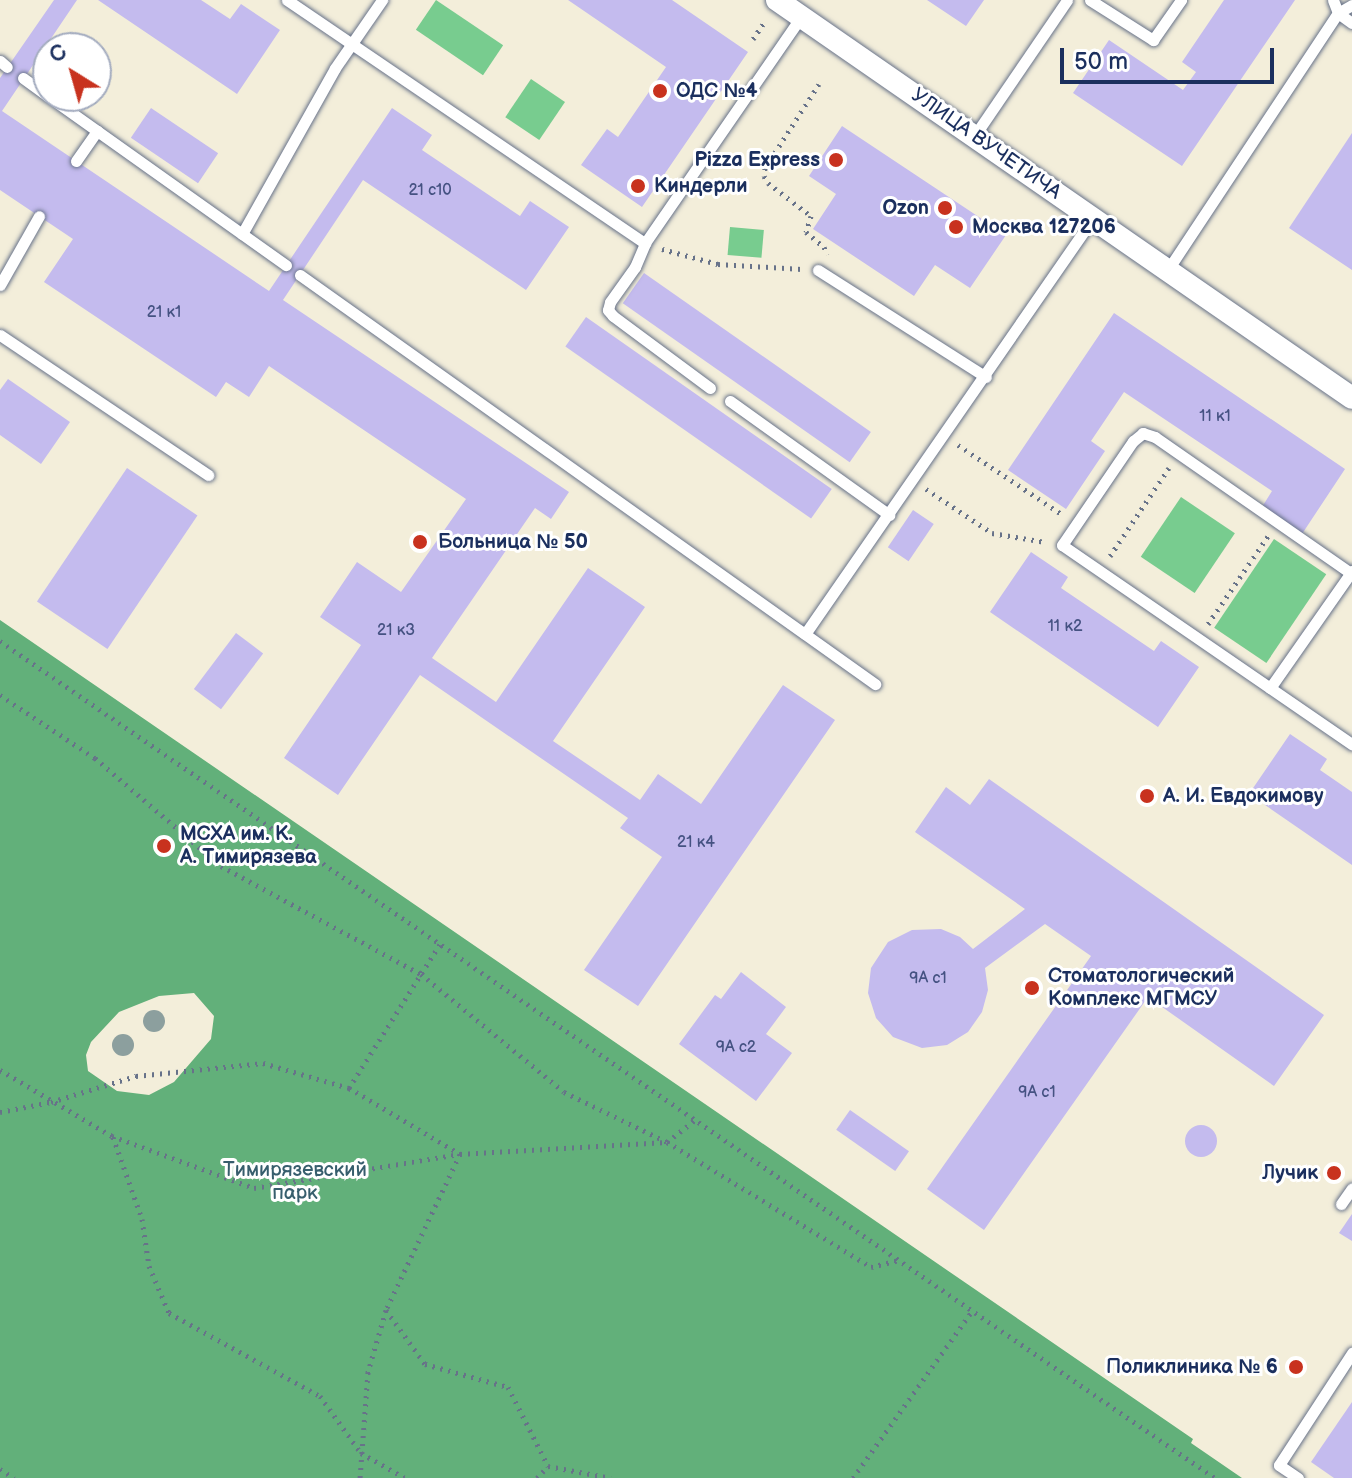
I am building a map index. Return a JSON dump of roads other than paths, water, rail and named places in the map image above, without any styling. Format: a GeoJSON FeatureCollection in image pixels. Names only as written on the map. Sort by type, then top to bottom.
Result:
{"type":"FeatureCollection","features":[{"type":"Feature","properties":{"kind":"street","name":"УЛИЦА ВУЧЕТИЧА"},"geometry":{"type":"LineString","coordinates":[[773,9],[801,17],[1352,398]]}},
{"type":"Feature","properties":{"kind":"lane"},"geometry":{"type":"LineString","coordinates":[[287,0],[645,243]]}},
{"type":"Feature","properties":{"kind":"lane"},"geometry":{"type":"LineString","coordinates":[[242,234],[352,43],[382,0]]}},
{"type":"Feature","properties":{"kind":"lane"},"geometry":{"type":"LineString","coordinates":[[975,135],[1067,0]]}},
{"type":"Feature","properties":{"kind":"lane"},"geometry":{"type":"LineString","coordinates":[[1090,0],[1153,40],[1181,0]]}},
{"type":"Feature","properties":{"kind":"lane"},"geometry":{"type":"LineString","coordinates":[[1333,0],[1338,13],[1352,23]]}},
{"type":"Feature","properties":{"kind":"lane"},"geometry":{"type":"LineString","coordinates":[[1167,271],[1338,13],[1352,5]]}},
{"type":"Feature","properties":{"kind":"lane"},"geometry":{"type":"LineString","coordinates":[[710,388],[608,310],[645,243],[801,17]]}},
{"type":"Feature","properties":{"kind":"lane"},"geometry":{"type":"LineString","coordinates":[[23,78],[32,84]]}},
{"type":"Feature","properties":{"kind":"lane"},"geometry":{"type":"LineString","coordinates":[[70,112],[286,265]]}},
{"type":"Feature","properties":{"kind":"lane"},"geometry":{"type":"LineString","coordinates":[[76,161],[97,131]]}},
{"type":"Feature","properties":{"kind":"lane"},"geometry":{"type":"LineString","coordinates":[[1,279],[39,216]]}},
{"type":"Feature","properties":{"kind":"lane"},"geometry":{"type":"LineString","coordinates":[[805,634],[986,377],[1093,218]]}},
{"type":"Feature","properties":{"kind":"lane"},"geometry":{"type":"LineString","coordinates":[[818,270],[986,377]]}},
{"type":"Feature","properties":{"kind":"lane"},"geometry":{"type":"LineString","coordinates":[[300,275],[875,684]]}},
{"type":"Feature","properties":{"kind":"lane"},"geometry":{"type":"LineString","coordinates":[[0,335],[208,475]]}},
{"type":"Feature","properties":{"kind":"lane"},"geometry":{"type":"LineString","coordinates":[[730,401],[889,515]]}},
{"type":"Feature","properties":{"kind":"lane"},"geometry":{"type":"LineString","coordinates":[[1270,688],[1352,572],[1179,454],[1143,433],[1133,441],[1062,545],[1198,639],[1352,744]]}},
{"type":"Feature","properties":{"kind":"lane"},"geometry":{"type":"LineString","coordinates":[[1341,1204],[1352,1188]]}},
{"type":"Feature","properties":{"kind":"lane"},"geometry":{"type":"LineString","coordinates":[[1298,1478],[1279,1465],[1352,1353]]}},
{"type":"Feature","properties":{"kind":"place","name":"ОДС №4"},"geometry":{"type":"Point","coordinates":[660,91]}},
{"type":"Feature","properties":{"kind":"place","name":"Pizza Express"},"geometry":{"type":"Point","coordinates":[836,160]}},
{"type":"Feature","properties":{"kind":"place","name":"Киндерли"},"geometry":{"type":"Point","coordinates":[638,186]}},
{"type":"Feature","properties":{"kind":"place","name":"Ozon"},"geometry":{"type":"Point","coordinates":[945,208]}},
{"type":"Feature","properties":{"kind":"place","name":"Москва 127206"},"geometry":{"type":"Point","coordinates":[956,227]}},
{"type":"Feature","properties":{"kind":"place","name":"Больница № 50"},"geometry":{"type":"Point","coordinates":[420,542]}},
{"type":"Feature","properties":{"kind":"place","name":"А. И. Евдокимову"},"geometry":{"type":"Point","coordinates":[1147,796]}},
{"type":"Feature","properties":{"kind":"place","name":"МСХА им. К. А. Тимирязева"},"geometry":{"type":"Point","coordinates":[164,846]}},
{"type":"Feature","properties":{"kind":"place","name":"Стоматологический Комплекс МГМСУ"},"geometry":{"type":"Point","coordinates":[1032,988]}},
{"type":"Feature","properties":{"kind":"place","name":"Лучик"},"geometry":{"type":"Point","coordinates":[1334,1173]}},
{"type":"Feature","properties":{"kind":"place","name":"Поликлиника № 6"},"geometry":{"type":"Point","coordinates":[1296,1367]}},
{"type":"Feature","properties":{"kind":"park label","name":"Тимирязевский парк"},"geometry":{"type":"Point","coordinates":[295,1182]}}]}
